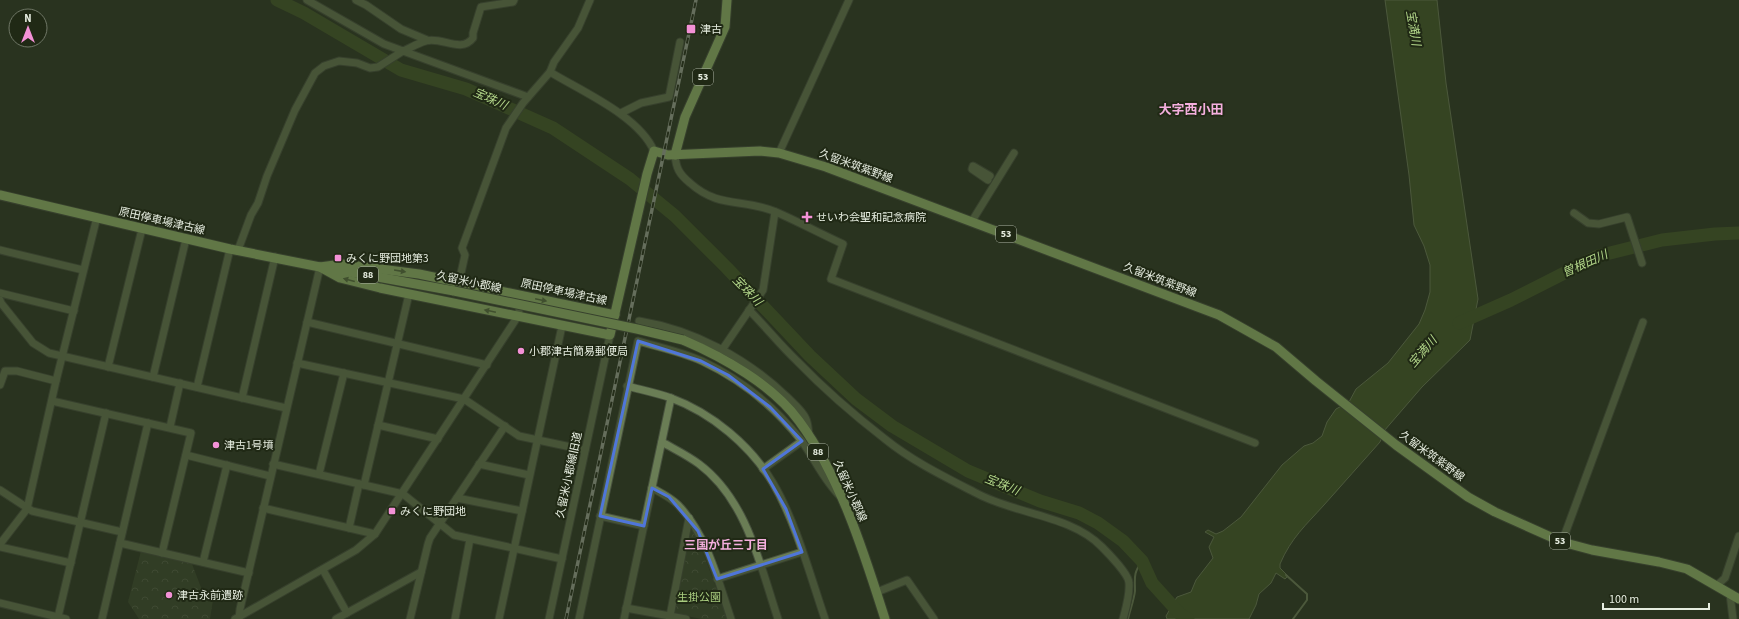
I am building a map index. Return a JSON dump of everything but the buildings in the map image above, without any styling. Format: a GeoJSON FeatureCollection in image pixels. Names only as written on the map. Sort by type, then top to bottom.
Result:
{"type":"FeatureCollection","features":[{"type":"Feature","properties":{"kind":"main road","name":"53"},"geometry":{"type":"LineString","coordinates":[[675,154],[685,117],[725,27],[728,0]]}},
{"type":"Feature","properties":{"kind":"main road"},"geometry":{"type":"LineString","coordinates":[[610,335],[646,174],[654,151],[664,155],[675,154]]}},
{"type":"Feature","properties":{"kind":"main road","name":"久留米筑紫野線"},"geometry":{"type":"LineString","coordinates":[[675,154],[760,151],[779,153],[826,167],[972,220],[1219,315],[1276,347],[1316,381],[1396,444],[1468,497],[1495,512],[1562,542],[1592,550],[1687,569],[1739,599]]}},
{"type":"Feature","properties":{"kind":"main road","name":"原田停車場津古線"},"geometry":{"type":"LineString","coordinates":[[0,195],[234,250],[320,267],[340,278],[409,294],[610,335]]}},
{"type":"Feature","properties":{"kind":"main road","name":"原田停車場津古線"},"geometry":{"type":"LineString","coordinates":[[320,267],[342,264],[419,274],[614,315]]}},
{"type":"Feature","properties":{"kind":"main road","name":"久留米小郡線"},"geometry":{"type":"LineString","coordinates":[[320,267],[417,283],[683,340],[724,360],[762,386],[783,404],[798,421],[806,440],[842,499],[877,592],[885,619]]}},
{"type":"Feature","properties":{"kind":"street"},"geometry":{"type":"LineString","coordinates":[[307,0],[400,53],[528,97]]}},
{"type":"Feature","properties":{"kind":"street"},"geometry":{"type":"LineString","coordinates":[[356,0],[366,5],[401,29],[427,40],[461,45],[470,42],[473,38],[473,33],[481,7],[514,2],[514,0]]}},
{"type":"Feature","properties":{"kind":"street"},"geometry":{"type":"LineString","coordinates":[[459,282],[465,255],[462,248],[506,128],[523,103],[550,72],[554,62],[578,28],[590,0]]}},
{"type":"Feature","properties":{"kind":"street"},"geometry":{"type":"LineString","coordinates":[[779,153],[849,0]]}},
{"type":"Feature","properties":{"kind":"street"},"geometry":{"type":"LineString","coordinates":[[197,387],[234,250],[258,203],[267,176],[295,110],[315,73],[324,66],[339,61],[357,63],[370,68],[378,67],[400,53],[427,40]]}},
{"type":"Feature","properties":{"kind":"street"},"geometry":{"type":"LineString","coordinates":[[621,113],[641,103],[669,97],[680,42]]}},
{"type":"Feature","properties":{"kind":"street"},"geometry":{"type":"LineString","coordinates":[[550,72],[621,113],[638,129],[651,144],[654,151]]}},
{"type":"Feature","properties":{"kind":"street"},"geometry":{"type":"LineString","coordinates":[[675,154],[676,167],[683,178],[703,194],[714,199],[758,206],[775,212],[843,244],[831,279],[1003,344],[1255,443]]}},
{"type":"Feature","properties":{"kind":"street"},"geometry":{"type":"LineString","coordinates":[[972,220],[1014,154]]}},
{"type":"Feature","properties":{"kind":"street"},"geometry":{"type":"LineString","coordinates":[[989,178],[996,183]]}},
{"type":"Feature","properties":{"kind":"street"},"geometry":{"type":"LineString","coordinates":[[722,350],[763,290],[775,212]]}},
{"type":"Feature","properties":{"kind":"street"},"geometry":{"type":"LineString","coordinates":[[1574,213],[1588,224],[1599,224],[1627,217],[1642,263]]}},
{"type":"Feature","properties":{"kind":"street"},"geometry":{"type":"LineString","coordinates":[[71,563],[0,545],[27,509],[56,380],[97,217]]}},
{"type":"Feature","properties":{"kind":"street"},"geometry":{"type":"LineString","coordinates":[[108,367],[142,229]]}},
{"type":"Feature","properties":{"kind":"street"},"geometry":{"type":"LineString","coordinates":[[153,377],[186,239]]}},
{"type":"Feature","properties":{"kind":"street"},"geometry":{"type":"LineString","coordinates":[[0,250],[83,270]]}},
{"type":"Feature","properties":{"kind":"street"},"geometry":{"type":"LineString","coordinates":[[242,398],[275,257]]}},
{"type":"Feature","properties":{"kind":"street"},"geometry":{"type":"LineString","coordinates":[[238,618],[320,267]]}},
{"type":"Feature","properties":{"kind":"street"},"geometry":{"type":"LineString","coordinates":[[0,293],[74,311]]}},
{"type":"Feature","properties":{"kind":"street"},"geometry":{"type":"LineString","coordinates":[[349,528],[378,425],[409,294]]}},
{"type":"Feature","properties":{"kind":"street"},"geometry":{"type":"LineString","coordinates":[[238,618],[356,550],[375,534],[403,494],[518,316],[521,295]]}},
{"type":"Feature","properties":{"kind":"street"},"geometry":{"type":"LineString","coordinates":[[0,300],[33,343],[48,353],[286,408]]}},
{"type":"Feature","properties":{"kind":"street"},"geometry":{"type":"LineString","coordinates":[[750,308],[812,376],[885,439],[923,464],[977,494],[1028,513],[1053,520],[1082,532],[1102,546],[1126,575],[1129,582],[1124,619]]}},
{"type":"Feature","properties":{"kind":"street"},"geometry":{"type":"LineString","coordinates":[[639,321],[660,324],[694,336],[722,350],[767,378],[806,418],[806,440]]}},
{"type":"Feature","properties":{"kind":"street"},"geometry":{"type":"LineString","coordinates":[[307,322],[487,365]]}},
{"type":"Feature","properties":{"kind":"street"},"geometry":{"type":"LineString","coordinates":[[1562,542],[1643,322]]}},
{"type":"Feature","properties":{"kind":"street"},"geometry":{"type":"LineString","coordinates":[[499,619],[562,326]]}},
{"type":"Feature","properties":{"kind":"street","name":"久留米小郡線旧道"},"geometry":{"type":"LineString","coordinates":[[549,619],[610,335]]}},
{"type":"Feature","properties":{"kind":"street"},"geometry":{"type":"LineString","coordinates":[[579,619],[627,386],[638,341],[701,360],[728,375],[747,387],[806,440]]}},
{"type":"Feature","properties":{"kind":"street"},"geometry":{"type":"LineString","coordinates":[[297,363],[464,400],[519,436],[585,450]]}},
{"type":"Feature","properties":{"kind":"street"},"geometry":{"type":"LineString","coordinates":[[0,381],[5,371],[17,371],[56,380]]}},
{"type":"Feature","properties":{"kind":"street"},"geometry":{"type":"LineString","coordinates":[[319,474],[344,373]]}},
{"type":"Feature","properties":{"kind":"street"},"geometry":{"type":"LineString","coordinates":[[170,428],[180,383]]}},
{"type":"Feature","properties":{"kind":"street"},"geometry":{"type":"LineString","coordinates":[[627,386],[671,398],[708,417],[730,432],[763,469],[773,483],[786,509],[825,619]]}},
{"type":"Feature","properties":{"kind":"street"},"geometry":{"type":"LineString","coordinates":[[624,619],[671,398]]}},
{"type":"Feature","properties":{"kind":"street"},"geometry":{"type":"LineString","coordinates":[[52,401],[191,433],[162,553]]}},
{"type":"Feature","properties":{"kind":"street"},"geometry":{"type":"LineString","coordinates":[[58,617],[106,414]]}},
{"type":"Feature","properties":{"kind":"street"},"geometry":{"type":"LineString","coordinates":[[102,619],[148,423]]}},
{"type":"Feature","properties":{"kind":"street"},"geometry":{"type":"LineString","coordinates":[[378,425],[438,439]]}},
{"type":"Feature","properties":{"kind":"street"},"geometry":{"type":"LineString","coordinates":[[410,619],[428,544],[504,426]]}},
{"type":"Feature","properties":{"kind":"street"},"geometry":{"type":"LineString","coordinates":[[763,469],[806,440]]}},
{"type":"Feature","properties":{"kind":"street"},"geometry":{"type":"LineString","coordinates":[[662,442],[699,464],[714,478],[741,514],[778,619]]}},
{"type":"Feature","properties":{"kind":"street"},"geometry":{"type":"LineString","coordinates":[[186,456],[270,476]]}},
{"type":"Feature","properties":{"kind":"street"},"geometry":{"type":"LineString","coordinates":[[273,464],[403,494],[454,535],[562,559]]}},
{"type":"Feature","properties":{"kind":"street"},"geometry":{"type":"LineString","coordinates":[[479,464],[530,475]]}},
{"type":"Feature","properties":{"kind":"street"},"geometry":{"type":"LineString","coordinates":[[203,562],[227,466]]}},
{"type":"Feature","properties":{"kind":"street"},"geometry":{"type":"LineString","coordinates":[[652,488],[669,497],[689,518],[698,531],[731,619]]}},
{"type":"Feature","properties":{"kind":"street"},"geometry":{"type":"LineString","coordinates":[[0,490],[27,509],[122,532]]}},
{"type":"Feature","properties":{"kind":"street"},"geometry":{"type":"LineString","coordinates":[[457,498],[522,511]]}},
{"type":"Feature","properties":{"kind":"street"},"geometry":{"type":"LineString","coordinates":[[263,508],[375,534]]}},
{"type":"Feature","properties":{"kind":"street"},"geometry":{"type":"LineString","coordinates":[[600,516],[644,526]]}},
{"type":"Feature","properties":{"kind":"street"},"geometry":{"type":"LineString","coordinates":[[670,616],[689,518]]}},
{"type":"Feature","properties":{"kind":"street"},"geometry":{"type":"LineString","coordinates":[[1716,586],[1726,578],[1737,547],[1739,536]]}},
{"type":"Feature","properties":{"kind":"street"},"geometry":{"type":"LineString","coordinates":[[455,619],[470,539]]}},
{"type":"Feature","properties":{"kind":"street"},"geometry":{"type":"LineString","coordinates":[[120,543],[249,573]]}},
{"type":"Feature","properties":{"kind":"street"},"geometry":{"type":"LineString","coordinates":[[717,579],[802,552]]}},
{"type":"Feature","properties":{"kind":"street"},"geometry":{"type":"LineString","coordinates":[[323,570],[347,613]]}},
{"type":"Feature","properties":{"kind":"street"},"geometry":{"type":"LineString","coordinates":[[336,619],[421,572]]}},
{"type":"Feature","properties":{"kind":"street"},"geometry":{"type":"LineString","coordinates":[[877,592],[907,580],[934,619]]}},
{"type":"Feature","properties":{"kind":"street"},"geometry":{"type":"LineString","coordinates":[[1730,594],[1733,619]]}},
{"type":"Feature","properties":{"kind":"street"},"geometry":{"type":"LineString","coordinates":[[0,603],[66,619]]}},
{"type":"Feature","properties":{"kind":"street"},"geometry":{"type":"LineString","coordinates":[[626,608],[686,619]]}},
{"type":"Feature","properties":{"kind":"highlighted area"},"geometry":{"type":"Polygon","coordinates":[[[638,341],[701,361],[728,375],[770,407],[802,441],[763,469],[786,509],[802,552],[717,579],[698,531],[669,497],[652,488],[644,526],[600,516],[638,341]]]}},
{"type":"Feature","properties":{"kind":"green space","name":"生掛公園"},"geometry":{"type":"Polygon","coordinates":[[[690,529],[694,529],[728,619],[702,619],[676,614],[674,611],[690,529]]]}},
{"type":"Feature","properties":{"kind":"green space"},"geometry":{"type":"Polygon","coordinates":[[[141,551],[192,564],[205,598],[213,600],[210,619],[139,619],[128,602],[141,551]]]}},
{"type":"Feature","properties":{"kind":"water","name":"宝満川"},"geometry":{"type":"Polygon","coordinates":[[[1385,0],[1437,0],[1446,83],[1478,299],[1470,340],[1422,387],[1384,431],[1380,442],[1299,532],[1280,564],[1280,568],[1288,576],[1285,579],[1276,573],[1271,583],[1259,594],[1256,605],[1249,619],[1167,619],[1166,616],[1177,597],[1191,592],[1196,580],[1213,558],[1209,547],[1214,537],[1205,532],[1208,530],[1216,534],[1223,531],[1241,517],[1282,465],[1304,446],[1313,443],[1322,436],[1327,422],[1336,409],[1349,402],[1356,389],[1388,363],[1419,324],[1425,310],[1430,292],[1430,265],[1424,246],[1414,225],[1409,175],[1385,0]]]}},
{"type":"Feature","properties":{"kind":"waterway","name":"宝珠川"},"geometry":{"type":"LineString","coordinates":[[277,0],[304,13],[401,70],[466,89],[553,128],[630,179],[675,216],[727,268],[810,356],[856,399],[892,426],[968,471],[1040,501],[1079,513],[1098,523],[1123,541],[1142,561],[1152,583],[1180,614],[1188,619]]}},
{"type":"Feature","properties":{"kind":"waterway","name":"曽根田川"},"geometry":{"type":"LineString","coordinates":[[1459,323],[1511,300],[1598,256],[1662,240],[1739,233]]}},
{"type":"Feature","properties":{"kind":"waterway"},"geometry":{"type":"LineString","coordinates":[[1128,619],[1135,591],[1136,573],[1142,561]]}},
{"type":"Feature","properties":{"kind":"waterway"},"geometry":{"type":"LineString","coordinates":[[1286,575],[1307,594],[1307,600],[1293,619]]}},
{"type":"Feature","properties":{"kind":"railway"},"geometry":{"type":"LineString","coordinates":[[566,619],[696,0]]}},
{"type":"Feature","properties":{"kind":"place","name":"津古"},"geometry":{"type":"Point","coordinates":[691,29]}},
{"type":"Feature","properties":{"kind":"place","name":"せいわ会聖和記念病院"},"geometry":{"type":"Point","coordinates":[807,217]}},
{"type":"Feature","properties":{"kind":"place","name":"みくに野団地第3"},"geometry":{"type":"Point","coordinates":[338,258]}},
{"type":"Feature","properties":{"kind":"place","name":"小郡津古簡易郵便局"},"geometry":{"type":"Point","coordinates":[521,351]}},
{"type":"Feature","properties":{"kind":"place","name":"津古1号墳"},"geometry":{"type":"Point","coordinates":[216,445]}},
{"type":"Feature","properties":{"kind":"place","name":"みくに野団地"},"geometry":{"type":"Point","coordinates":[392,511]}},
{"type":"Feature","properties":{"kind":"place","name":"津古永前遺跡"},"geometry":{"type":"Point","coordinates":[169,595]}},
{"type":"Feature","properties":{"kind":"district","name":"大字西小田"},"geometry":{"type":"Point","coordinates":[1191,110]}},
{"type":"Feature","properties":{"kind":"district","name":"三国が丘三丁目"},"geometry":{"type":"Point","coordinates":[726,545]}}]}
